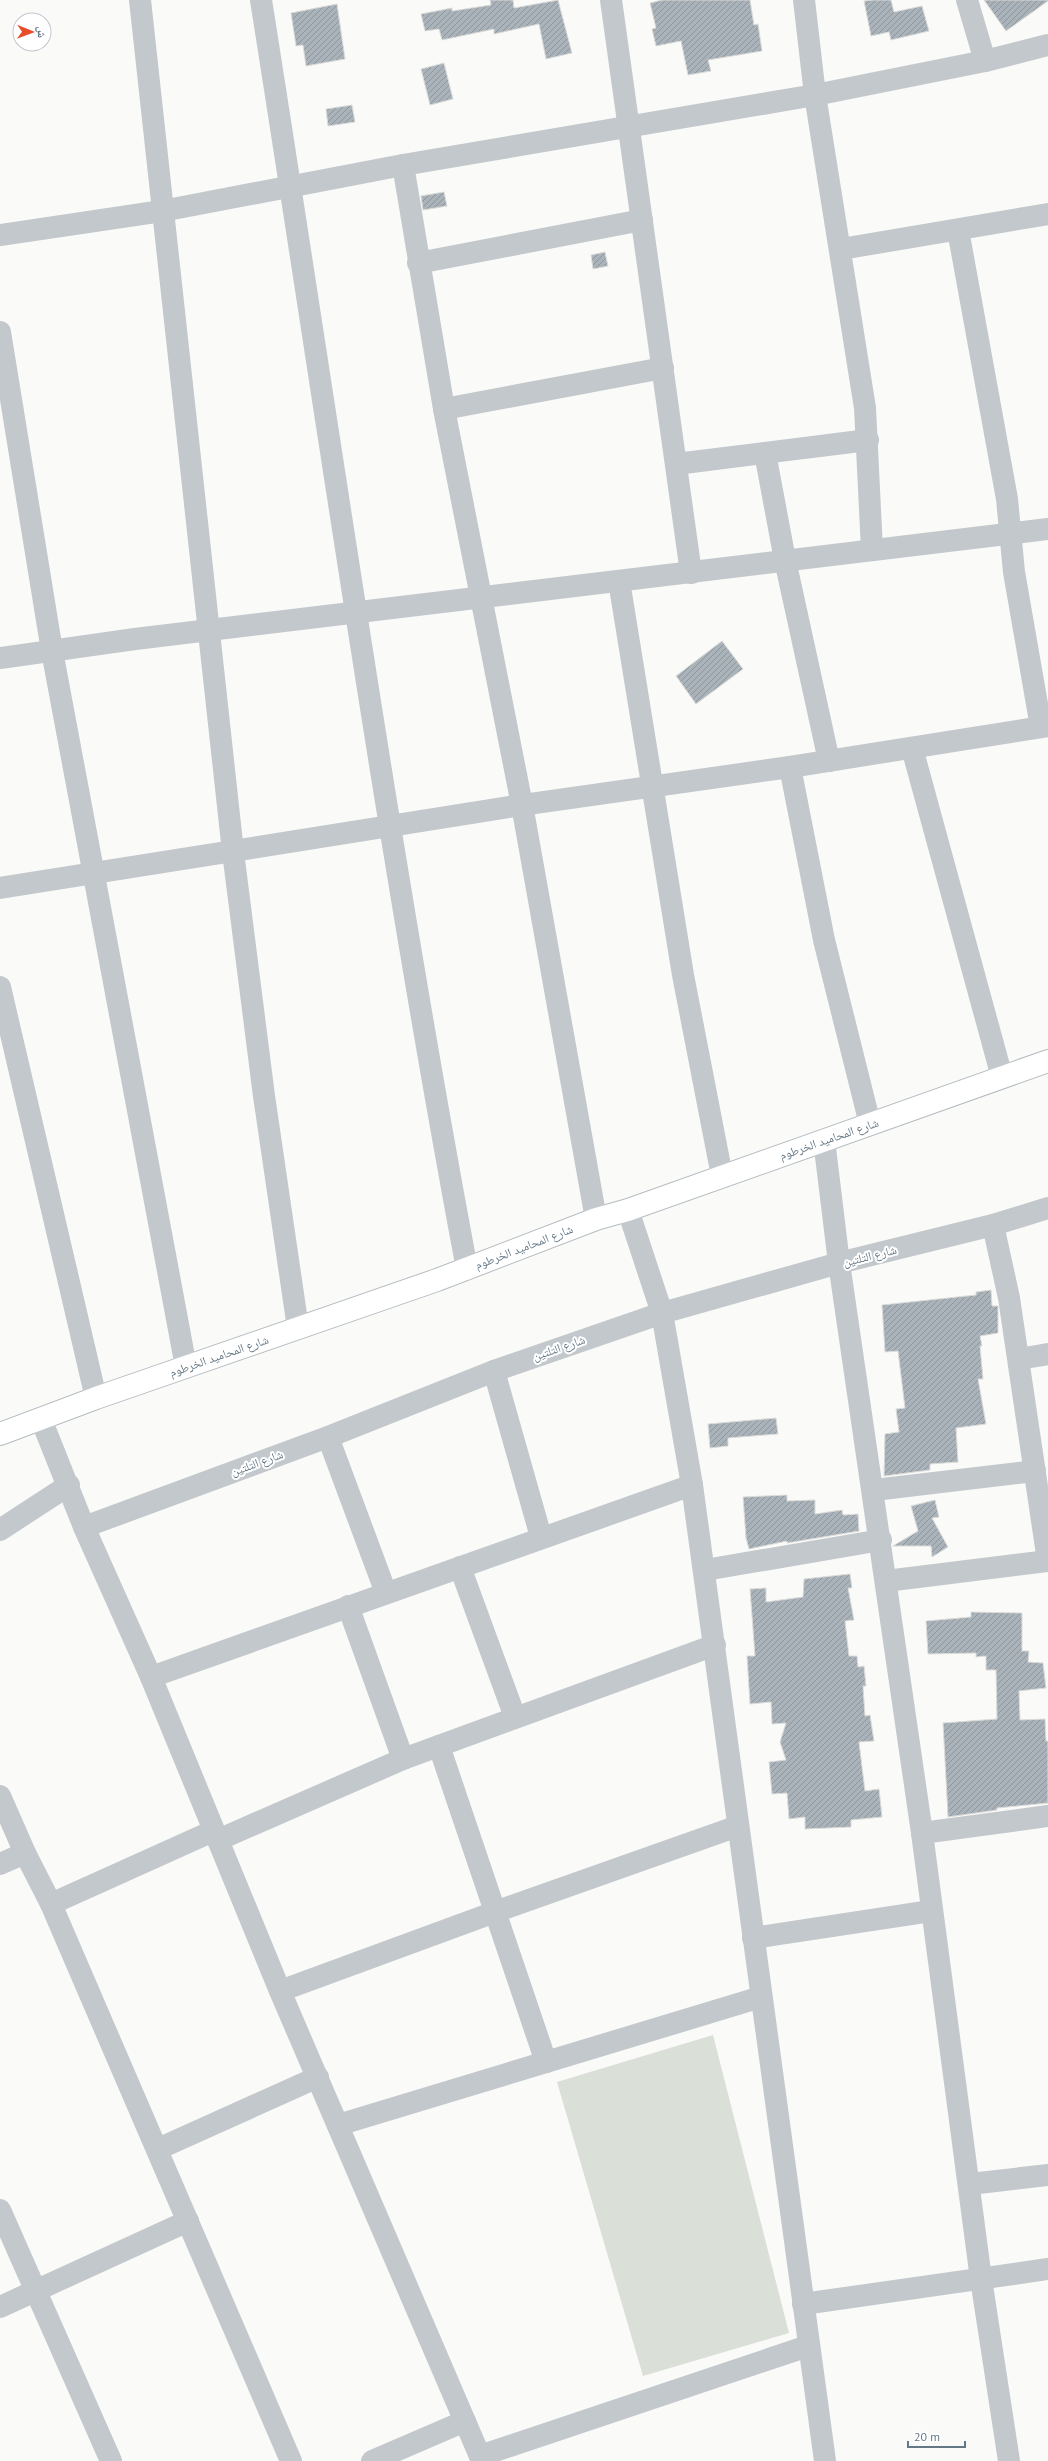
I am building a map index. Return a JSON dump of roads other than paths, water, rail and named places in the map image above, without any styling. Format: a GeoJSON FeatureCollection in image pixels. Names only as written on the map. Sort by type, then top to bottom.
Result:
{"type":"FeatureCollection","features":[{"type":"Feature","properties":{"kind":"street"},"geometry":{"type":"LineString","coordinates":[[140,0],[233,852],[264,1096],[298,1328]]}},
{"type":"Feature","properties":{"kind":"street"},"geometry":{"type":"LineString","coordinates":[[261,0],[389,827],[425,1048],[467,1269]]}},
{"type":"Feature","properties":{"kind":"street"},"geometry":{"type":"LineString","coordinates":[[611,0],[630,126],[691,573]]}},
{"type":"Feature","properties":{"kind":"street"},"geometry":{"type":"LineString","coordinates":[[804,0],[815,95],[865,408],[868,440],[872,550]]}},
{"type":"Feature","properties":{"kind":"street"},"geometry":{"type":"LineString","coordinates":[[967,0],[985,61]]}},
{"type":"Feature","properties":{"kind":"street"},"geometry":{"type":"LineString","coordinates":[[0,234],[162,211],[403,165],[815,95],[985,61],[1048,45]]}},
{"type":"Feature","properties":{"kind":"street"},"geometry":{"type":"LineString","coordinates":[[403,165],[418,263],[444,409],[522,805],[596,1219]]}},
{"type":"Feature","properties":{"kind":"street"},"geometry":{"type":"LineString","coordinates":[[840,249],[1048,214]]}},
{"type":"Feature","properties":{"kind":"street"},"geometry":{"type":"LineString","coordinates":[[418,263],[642,220]]}},
{"type":"Feature","properties":{"kind":"street"},"geometry":{"type":"LineString","coordinates":[[0,888],[522,805],[790,767],[1045,727],[1009,533],[1007,499],[958,230]]}},
{"type":"Feature","properties":{"kind":"street"},"geometry":{"type":"LineString","coordinates":[[0,332],[52,651],[186,1367]]}},
{"type":"Feature","properties":{"kind":"street"},"geometry":{"type":"LineString","coordinates":[[444,409],[663,368]]}},
{"type":"Feature","properties":{"kind":"street"},"geometry":{"type":"LineString","coordinates":[[676,464],[868,440]]}},
{"type":"Feature","properties":{"kind":"street"},"geometry":{"type":"LineString","coordinates":[[765,453],[785,560],[829,761]]}},
{"type":"Feature","properties":{"kind":"street"},"geometry":{"type":"LineString","coordinates":[[0,658],[209,630],[1048,529]]}},
{"type":"Feature","properties":{"kind":"street"},"geometry":{"type":"LineString","coordinates":[[619,581],[654,786],[683,975],[722,1176]]}},
{"type":"Feature","properties":{"kind":"street"},"geometry":{"type":"LineString","coordinates":[[912,748],[1002,1078]]}},
{"type":"Feature","properties":{"kind":"street"},"geometry":{"type":"LineString","coordinates":[[790,767],[824,940],[870,1124]]}},
{"type":"Feature","properties":{"kind":"street"},"geometry":{"type":"LineString","coordinates":[[0,987],[96,1398]]}},
{"type":"Feature","properties":{"kind":"street","name":"شارع المحاميد الخرطوم"},"geometry":{"type":"LineString","coordinates":[[0,1434],[96,1398],[467,1269],[596,1219],[628,1210],[1048,1061]]}},
{"type":"Feature","properties":{"kind":"street"},"geometry":{"type":"LineString","coordinates":[[824,1140],[839,1263],[874,1490],[922,1833],[931,1910],[970,2184],[981,2279],[1009,2461]]}},
{"type":"Feature","properties":{"kind":"street","name":"شارع التلتين"},"geometry":{"type":"LineString","coordinates":[[84,1527],[328,1437],[494,1370],[662,1313],[839,1263],[993,1226],[1048,1208]]}},
{"type":"Feature","properties":{"kind":"street"},"geometry":{"type":"LineString","coordinates":[[628,1210],[662,1313],[692,1485],[705,1570],[753,1938],[825,2461]]}},
{"type":"Feature","properties":{"kind":"street"},"geometry":{"type":"LineString","coordinates":[[886,1581],[1048,1561],[1009,1298],[993,1226]]}},
{"type":"Feature","properties":{"kind":"street"},"geometry":{"type":"LineString","coordinates":[[1019,1359],[1048,1354]]}},
{"type":"Feature","properties":{"kind":"street"},"geometry":{"type":"LineString","coordinates":[[494,1370],[541,1537]]}},
{"type":"Feature","properties":{"kind":"street"},"geometry":{"type":"LineString","coordinates":[[41,1419],[84,1527],[151,1677],[280,1991],[481,2458],[808,2346]]}},
{"type":"Feature","properties":{"kind":"street"},"geometry":{"type":"LineString","coordinates":[[328,1437],[386,1593]]}},
{"type":"Feature","properties":{"kind":"street"},"geometry":{"type":"LineString","coordinates":[[874,1490],[1035,1471]]}},
{"type":"Feature","properties":{"kind":"street"},"geometry":{"type":"LineString","coordinates":[[0,1530],[68,1485]]}},
{"type":"Feature","properties":{"kind":"street"},"geometry":{"type":"LineString","coordinates":[[151,1677],[541,1537],[692,1485]]}},
{"type":"Feature","properties":{"kind":"street"},"geometry":{"type":"LineString","coordinates":[[705,1570],[881,1540]]}},
{"type":"Feature","properties":{"kind":"street"},"geometry":{"type":"LineString","coordinates":[[460,1567],[515,1718]]}},
{"type":"Feature","properties":{"kind":"street"},"geometry":{"type":"LineString","coordinates":[[348,1606],[403,1759]]}},
{"type":"Feature","properties":{"kind":"street"},"geometry":{"type":"LineString","coordinates":[[51,1904],[403,1759],[715,1646]]}},
{"type":"Feature","properties":{"kind":"street"},"geometry":{"type":"LineString","coordinates":[[440,1746],[546,2062]]}},
{"type":"Feature","properties":{"kind":"street"},"geometry":{"type":"LineString","coordinates":[[0,1796],[25,1853],[51,1904],[158,2149],[290,2461]]}},
{"type":"Feature","properties":{"kind":"street"},"geometry":{"type":"LineString","coordinates":[[922,1833],[1048,1816]]}},
{"type":"Feature","properties":{"kind":"street"},"geometry":{"type":"LineString","coordinates":[[280,1991],[495,1912],[738,1826]]}},
{"type":"Feature","properties":{"kind":"street"},"geometry":{"type":"LineString","coordinates":[[0,1864],[25,1853]]}},
{"type":"Feature","properties":{"kind":"street"},"geometry":{"type":"LineString","coordinates":[[753,1938],[931,1910]]}},
{"type":"Feature","properties":{"kind":"street"},"geometry":{"type":"LineString","coordinates":[[338,2125],[761,1997]]}},
{"type":"Feature","properties":{"kind":"street"},"geometry":{"type":"LineString","coordinates":[[158,2149],[318,2077]]}},
{"type":"Feature","properties":{"kind":"street"},"geometry":{"type":"LineString","coordinates":[[970,2184],[1048,2175]]}},
{"type":"Feature","properties":{"kind":"street"},"geometry":{"type":"LineString","coordinates":[[0,2210],[111,2461]]}},
{"type":"Feature","properties":{"kind":"street"},"geometry":{"type":"LineString","coordinates":[[0,2307],[188,2221]]}},
{"type":"Feature","properties":{"kind":"street"},"geometry":{"type":"LineString","coordinates":[[803,2304],[1048,2269]]}},
{"type":"Feature","properties":{"kind":"street"},"geometry":{"type":"LineString","coordinates":[[372,2461],[465,2422]]}}]}
